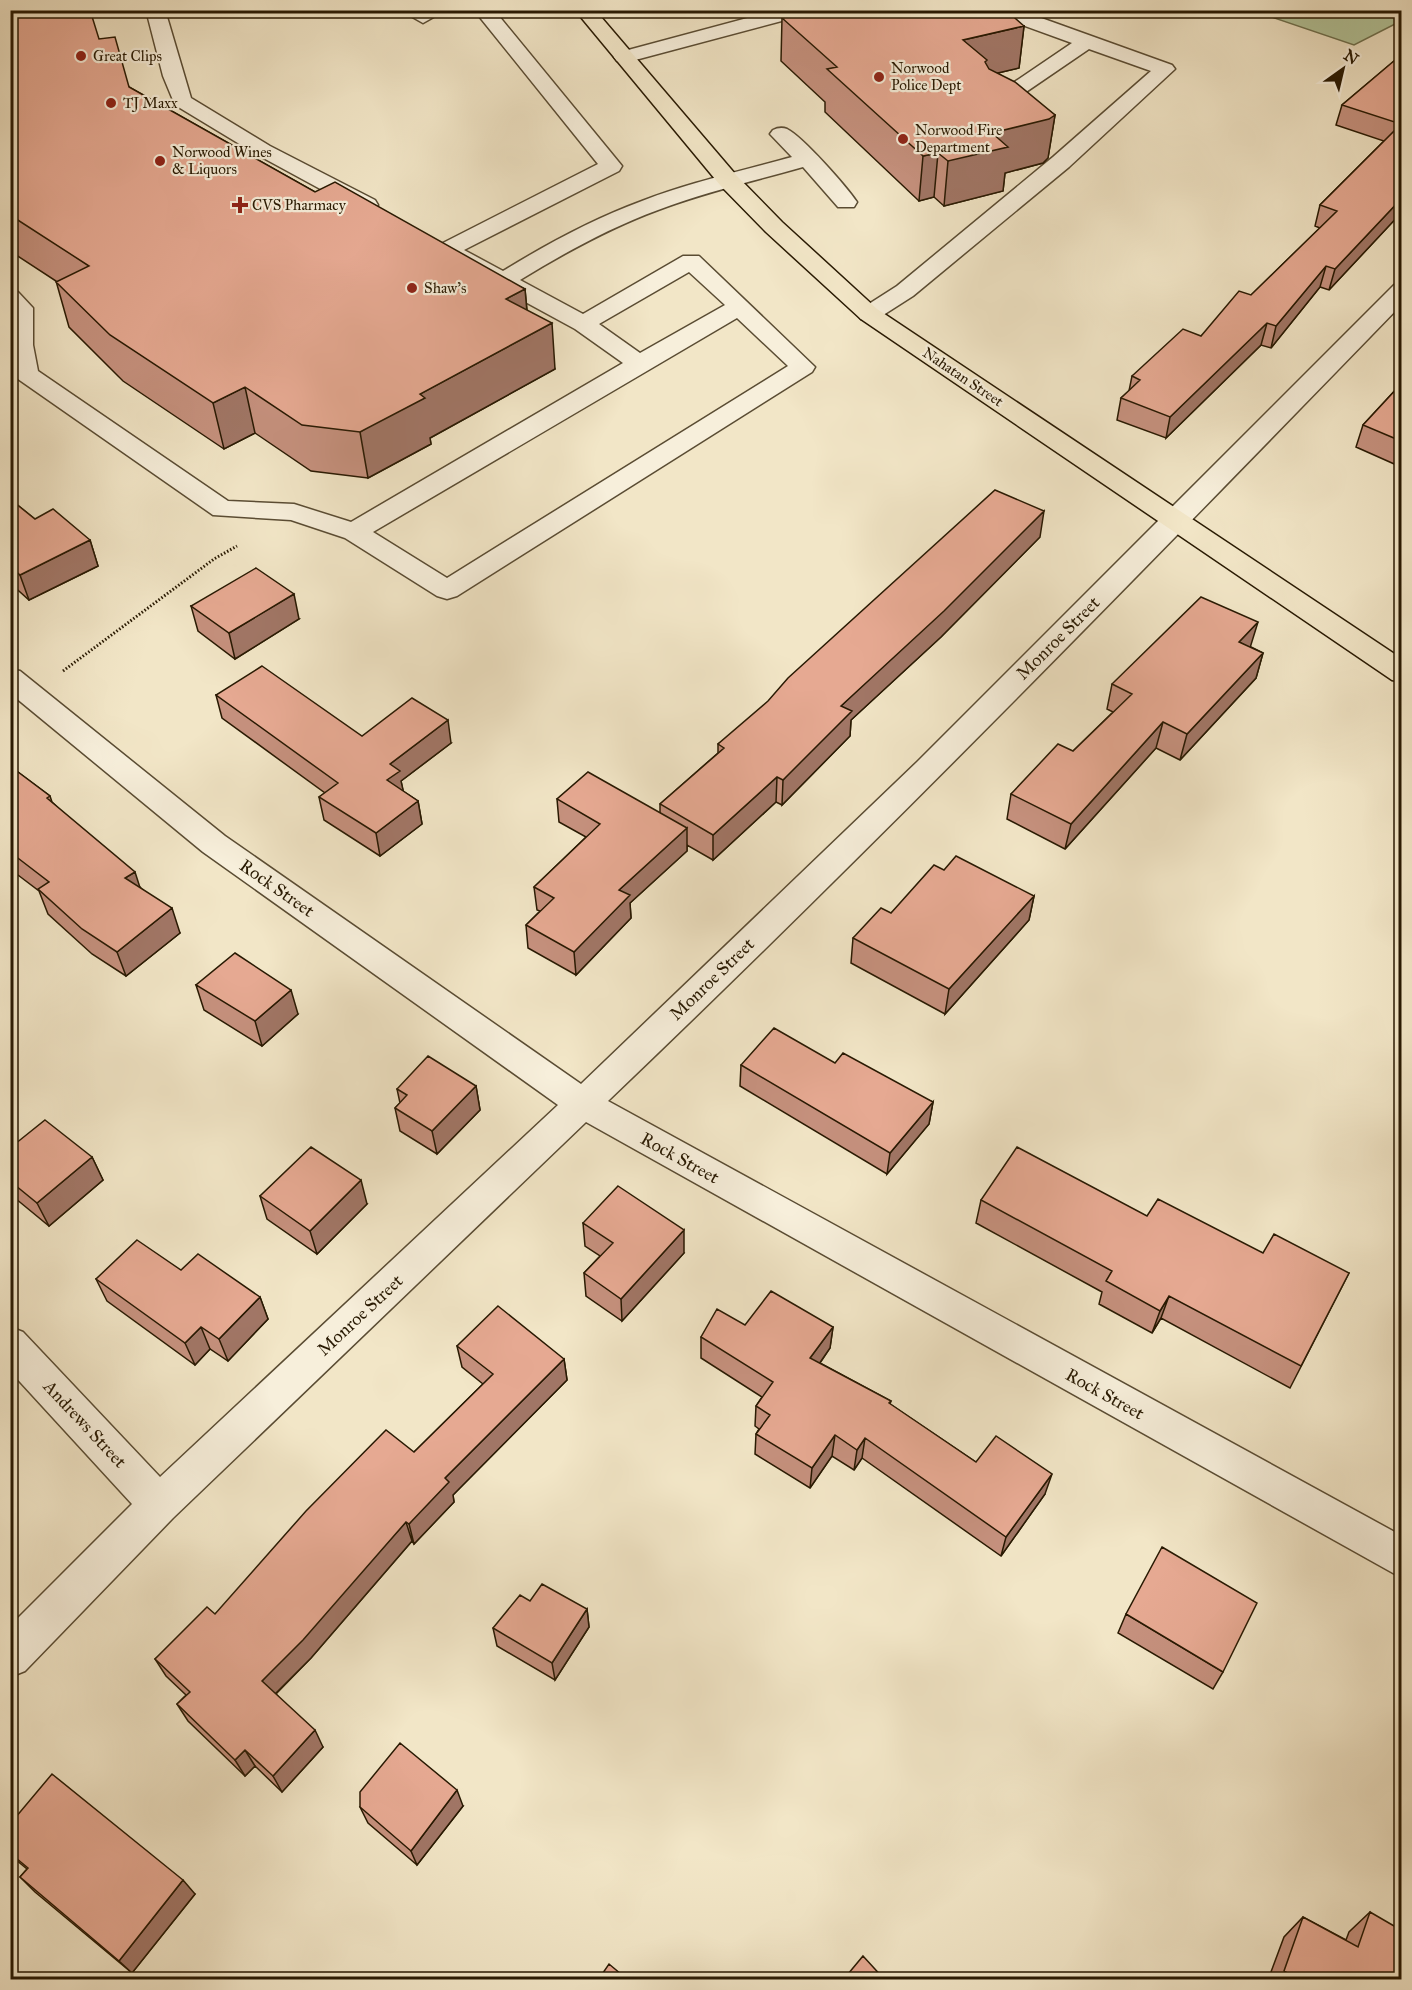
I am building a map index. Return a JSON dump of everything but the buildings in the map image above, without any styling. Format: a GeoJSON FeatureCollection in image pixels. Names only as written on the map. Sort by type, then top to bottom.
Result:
{"type":"FeatureCollection","features":[{"type":"Feature","properties":{"kind":"main road","name":"Nahatan Street"},"geometry":{"type":"LineString","coordinates":[[584,10],[728,180],[774,227],[870,314],[1401,673]]}},
{"type":"Feature","properties":{"kind":"street"},"geometry":{"type":"LineString","coordinates":[[154,10],[172,76],[182,101],[263,150],[385,215]]}},
{"type":"Feature","properties":{"kind":"street"},"geometry":{"type":"LineString","coordinates":[[409,10],[423,17],[437,10]]}},
{"type":"Feature","properties":{"kind":"street"},"geometry":{"type":"LineString","coordinates":[[447,249],[611,166],[483,10]]}},
{"type":"Feature","properties":{"kind":"street"},"geometry":{"type":"LineString","coordinates":[[624,57],[801,10]]}},
{"type":"Feature","properties":{"kind":"street"},"geometry":{"type":"LineString","coordinates":[[870,314],[905,291],[1074,150],[1165,69],[999,10]]}},
{"type":"Feature","properties":{"kind":"street"},"geometry":{"type":"LineString","coordinates":[[1023,123],[993,106],[1086,42]]}},
{"type":"Feature","properties":{"kind":"street"},"geometry":{"type":"LineString","coordinates":[[780,134],[807,159],[846,202]]}},
{"type":"Feature","properties":{"kind":"street"},"geometry":{"type":"LineString","coordinates":[[1053,139],[1074,150]]}},
{"type":"Feature","properties":{"kind":"street"},"geometry":{"type":"LineString","coordinates":[[504,280],[580,234],[660,201],[807,159]]}},
{"type":"Feature","properties":{"kind":"street"},"geometry":{"type":"LineString","coordinates":[[426,238],[583,324],[639,363]]}},
{"type":"Feature","properties":{"kind":"street"},"geometry":{"type":"LineString","coordinates":[[10,297],[21,308],[21,345],[27,374],[222,509],[294,512],[354,532],[447,590],[803,367],[691,261],[583,324]]}},
{"type":"Feature","properties":{"kind":"street","name":"Monroe Street"},"geometry":{"type":"LineString","coordinates":[[10,1656],[159,1505],[583,1104],[928,769],[1176,521],[1401,290]]}},
{"type":"Feature","properties":{"kind":"street"},"geometry":{"type":"LineString","coordinates":[[354,532],[639,363],[739,307]]}},
{"type":"Feature","properties":{"kind":"street","name":"Rock Street"},"geometry":{"type":"LineString","coordinates":[[21,686],[214,844],[583,1104],[1401,1558]]}},
{"type":"Feature","properties":{"kind":"street","name":"Andrews Street"},"geometry":{"type":"LineString","coordinates":[[10,1344],[159,1505]]}},
{"type":"Feature","properties":{"kind":"path"},"geometry":{"type":"LineString","coordinates":[[21,686],[214,559],[294,512]]}},
{"type":"Feature","properties":{"kind":"green space"},"geometry":{"type":"Polygon","coordinates":[[[1254,11],[1401,11],[1401,21],[1354,45],[1254,11]]]}},
{"type":"Feature","properties":{"kind":"place","name":"Great Clips"},"geometry":{"type":"Point","coordinates":[81,56]}},
{"type":"Feature","properties":{"kind":"place","name":"Norwood Police Dept"},"geometry":{"type":"Point","coordinates":[879,77]}},
{"type":"Feature","properties":{"kind":"place","name":"TJ Maxx"},"geometry":{"type":"Point","coordinates":[111,103]}},
{"type":"Feature","properties":{"kind":"place","name":"Norwood Fire Department"},"geometry":{"type":"Point","coordinates":[903,139]}},
{"type":"Feature","properties":{"kind":"place","name":"Norwood Wines & Liquors"},"geometry":{"type":"Point","coordinates":[160,161]}},
{"type":"Feature","properties":{"kind":"place","name":"CVS Pharmacy"},"geometry":{"type":"Point","coordinates":[240,205]}},
{"type":"Feature","properties":{"kind":"place","name":"Shaw's"},"geometry":{"type":"Point","coordinates":[412,288]}}]}
